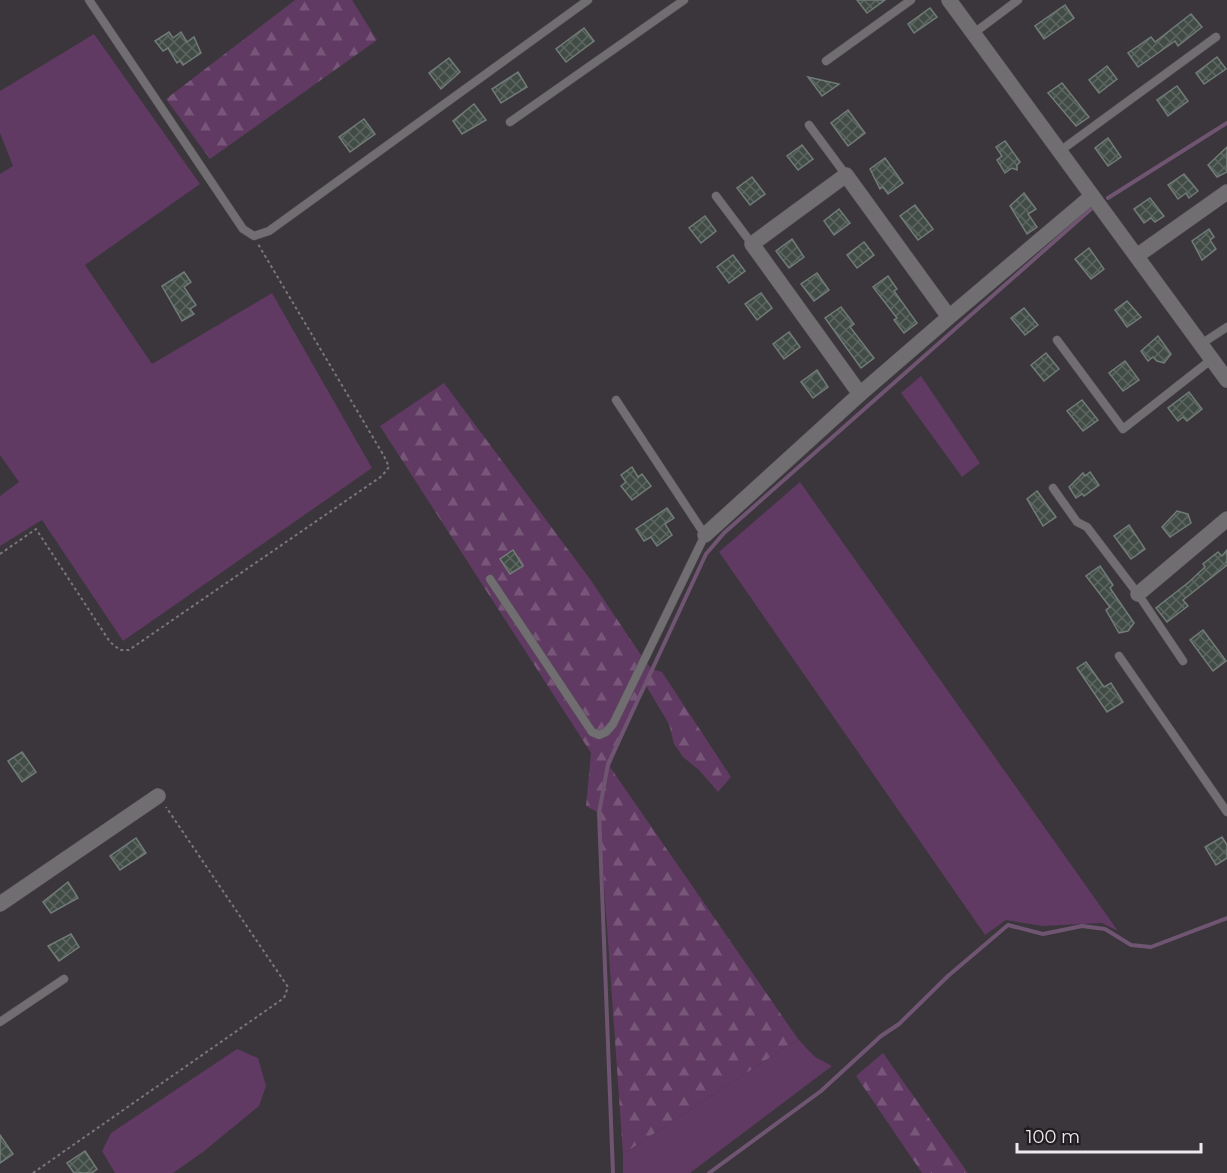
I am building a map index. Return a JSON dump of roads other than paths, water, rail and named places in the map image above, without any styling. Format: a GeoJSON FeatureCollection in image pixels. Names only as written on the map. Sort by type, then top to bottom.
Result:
{"type":"FeatureCollection","features":[{"type":"Feature","properties":{"kind":"street"},"geometry":{"type":"LineString","coordinates":[[949,0],[1138,255],[1227,380]]}},
{"type":"Feature","properties":{"kind":"street"},"geometry":{"type":"LineString","coordinates":[[860,394],[752,244],[846,175],[949,317]]}},
{"type":"Feature","properties":{"kind":"street"},"geometry":{"type":"LineString","coordinates":[[1138,255],[1227,192]]}},
{"type":"Feature","properties":{"kind":"street"},"geometry":{"type":"LineString","coordinates":[[705,535],[860,394],[1092,195]]}},
{"type":"Feature","properties":{"kind":"street"},"geometry":{"type":"LineString","coordinates":[[1138,594],[1227,519]]}},
{"type":"Feature","properties":{"kind":"street"},"geometry":{"type":"LineString","coordinates":[[0,904],[158,795]]}},
{"type":"Feature","properties":{"kind":"lane"},"geometry":{"type":"LineString","coordinates":[[89,0],[243,229],[254,236],[269,231],[588,0]]}},
{"type":"Feature","properties":{"kind":"lane"},"geometry":{"type":"LineString","coordinates":[[510,122],[684,0]]}},
{"type":"Feature","properties":{"kind":"lane"},"geometry":{"type":"LineString","coordinates":[[826,61],[911,0]]}},
{"type":"Feature","properties":{"kind":"lane"},"geometry":{"type":"LineString","coordinates":[[974,33],[1018,0]]}},
{"type":"Feature","properties":{"kind":"lane"},"geometry":{"type":"LineString","coordinates":[[1060,151],[1216,37]]}},
{"type":"Feature","properties":{"kind":"lane"},"geometry":{"type":"LineString","coordinates":[[809,125],[846,175]]}},
{"type":"Feature","properties":{"kind":"lane"},"geometry":{"type":"LineString","coordinates":[[716,196],[752,244]]}},
{"type":"Feature","properties":{"kind":"lane"},"geometry":{"type":"LineString","coordinates":[[1201,344],[1227,327]]}},
{"type":"Feature","properties":{"kind":"lane"},"geometry":{"type":"LineString","coordinates":[[1058,340],[1124,429],[1212,359]]}},
{"type":"Feature","properties":{"kind":"lane"},"geometry":{"type":"LineString","coordinates":[[490,579],[592,732],[599,735],[606,732],[613,724],[705,535],[616,400]]}},
{"type":"Feature","properties":{"kind":"lane"},"geometry":{"type":"LineString","coordinates":[[1053,488],[1077,522],[1087,527],[1138,594],[1183,661]]}},
{"type":"Feature","properties":{"kind":"lane"},"geometry":{"type":"LineString","coordinates":[[1119,656],[1227,812]]}},
{"type":"Feature","properties":{"kind":"lane"},"geometry":{"type":"LineString","coordinates":[[0,1022],[64,979]]}},
{"type":"Feature","properties":{"kind":"waterway"},"geometry":{"type":"LineString","coordinates":[[1108,198],[1227,123]]}},
{"type":"Feature","properties":{"kind":"waterway"},"geometry":{"type":"LineString","coordinates":[[613,1173],[599,813],[608,764],[706,554],[724,533],[1091,209]]}},
{"type":"Feature","properties":{"kind":"waterway"},"geometry":{"type":"LineString","coordinates":[[709,1173],[821,1091],[1008,925],[1043,934],[1082,926],[1105,929],[1131,945],[1151,947],[1227,918]]}}]}
